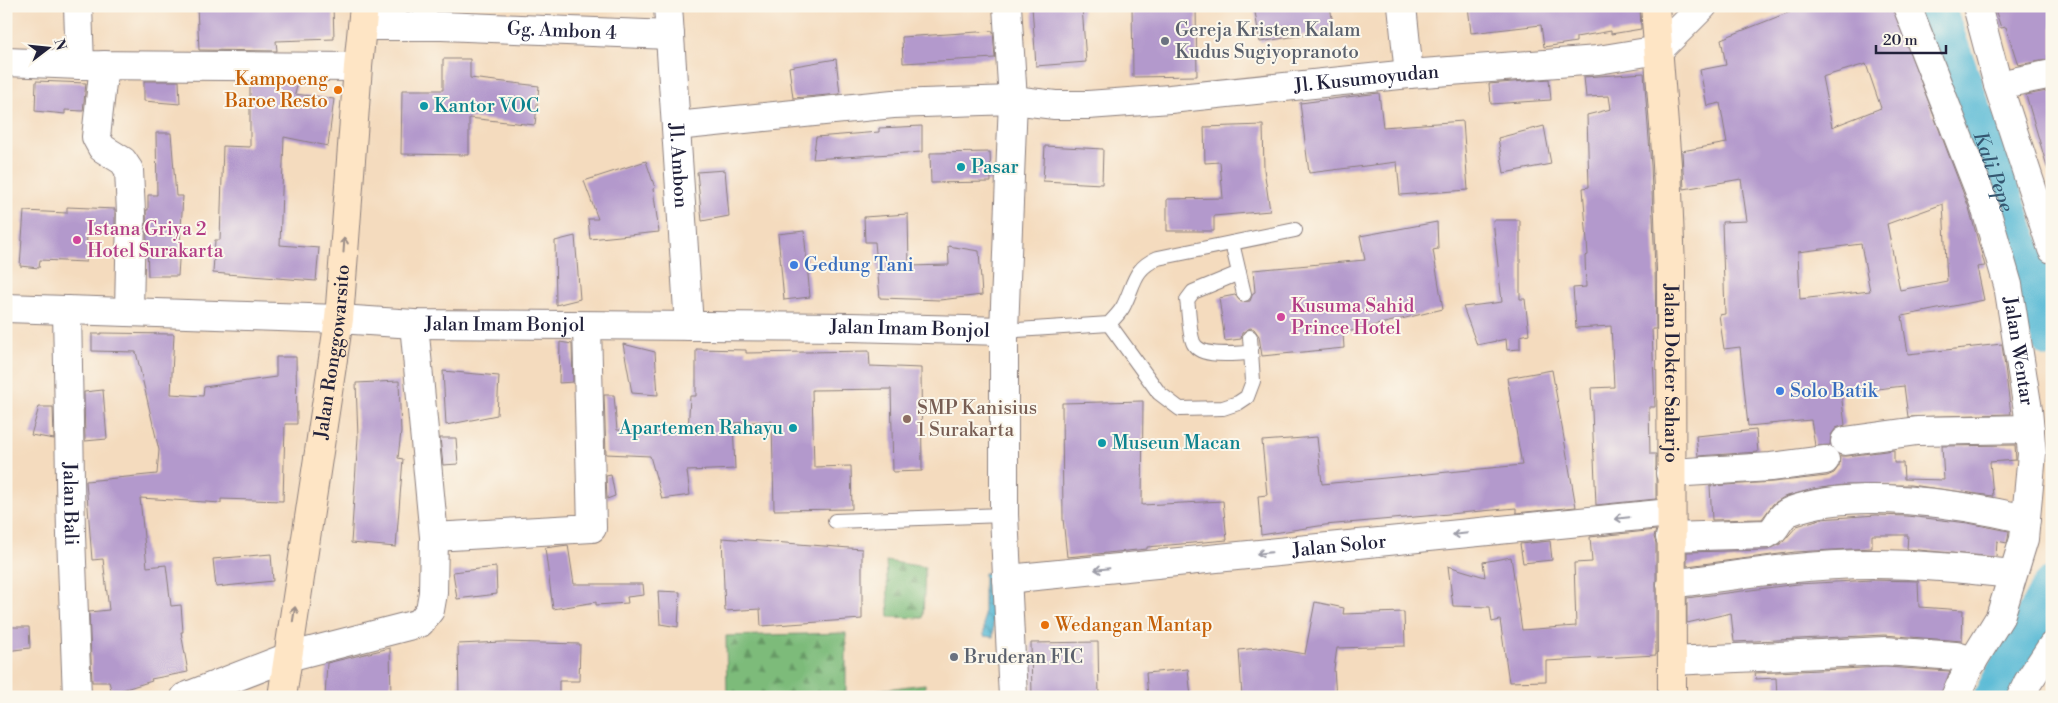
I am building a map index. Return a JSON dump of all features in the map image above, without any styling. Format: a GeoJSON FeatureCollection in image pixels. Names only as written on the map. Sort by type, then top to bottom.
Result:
{"type":"FeatureCollection","features":[{"type":"Feature","properties":{"kind":"main road","name":"Jalan Dokter Saharjo"},"geometry":{"type":"LineString","coordinates":[[1655,6],[1667,165],[1670,259],[1672,697]]}},
{"type":"Feature","properties":{"kind":"main road","name":"Jalan Ronggowarsito"},"geometry":{"type":"LineString","coordinates":[[282,697],[339,319],[363,16]]}},
{"type":"Feature","properties":{"kind":"street"},"geometry":{"type":"LineString","coordinates":[[78,6],[92,65],[96,137],[102,148],[123,161],[129,170],[131,213],[129,312]]}},
{"type":"Feature","properties":{"kind":"street","name":"Jl. Ambon"},"geometry":{"type":"LineString","coordinates":[[668,6],[689,326]]}},
{"type":"Feature","properties":{"kind":"street"},"geometry":{"type":"LineString","coordinates":[[1007,6],[1013,100],[1004,331],[1004,515],[1013,697]]}},
{"type":"Feature","properties":{"kind":"street"},"geometry":{"type":"LineString","coordinates":[[1402,6],[1409,74]]}},
{"type":"Feature","properties":{"kind":"street"},"geometry":{"type":"LineString","coordinates":[[1659,50],[1703,6]]}},
{"type":"Feature","properties":{"kind":"street","name":"Jalan Wentar"},"geometry":{"type":"LineString","coordinates":[[1907,6],[1984,203],[2002,262],[2008,286],[2030,429],[2032,454],[2024,538],[2000,617],[1973,661],[1955,697]]}},
{"type":"Feature","properties":{"kind":"street"},"geometry":{"type":"LineString","coordinates":[[1977,6],[1998,85],[2051,245]]}},
{"type":"Feature","properties":{"kind":"street","name":"Gg. Ambon 4"},"geometry":{"type":"LineString","coordinates":[[363,16],[671,52]]}},
{"type":"Feature","properties":{"kind":"street","name":"Jl. Kusumoyudan"},"geometry":{"type":"LineString","coordinates":[[676,126],[892,104],[1013,100],[1055,105],[1088,105],[1188,97],[1409,74],[1598,60],[1659,50]]}},
{"type":"Feature","properties":{"kind":"street"},"geometry":{"type":"LineString","coordinates":[[6,62],[92,65],[358,66]]}},
{"type":"Feature","properties":{"kind":"street"},"geometry":{"type":"LineString","coordinates":[[1998,85],[2052,74]]}},
{"type":"Feature","properties":{"kind":"street","name":"Jalan Imam Bonjol"},"geometry":{"type":"LineString","coordinates":[[6,308],[339,319],[414,324],[1004,331]]}},
{"type":"Feature","properties":{"kind":"street","name":"Jalan Bali"},"geometry":{"type":"LineString","coordinates":[[67,310],[71,535],[77,697]]}},
{"type":"Feature","properties":{"kind":"street"},"geometry":{"type":"LineString","coordinates":[[185,697],[288,657],[420,623],[430,610],[433,593],[434,537],[414,324]]}},
{"type":"Feature","properties":{"kind":"street"},"geometry":{"type":"LineString","coordinates":[[434,537],[592,528],[587,326]]}},
{"type":"Feature","properties":{"kind":"street"},"geometry":{"type":"LineString","coordinates":[[1845,441],[1916,431],[2030,429]]}},
{"type":"Feature","properties":{"kind":"street"},"geometry":{"type":"LineString","coordinates":[[1670,473],[1771,467],[1825,460]]}},
{"type":"Feature","properties":{"kind":"street","name":"Jalan Solor"},"geometry":{"type":"LineString","coordinates":[[1007,578],[1670,525],[1767,534],[1774,530],[1779,518],[1789,512],[1855,499],[1949,505],[1993,511],[2026,519]]}},
{"type":"Feature","properties":{"kind":"street"},"geometry":{"type":"LineString","coordinates":[[1671,584],[1796,568],[1871,564],[1949,567],[2012,574]]}},
{"type":"Feature","properties":{"kind":"street"},"geometry":{"type":"LineString","coordinates":[[2021,697],[2028,682],[2052,646]]}},
{"type":"Feature","properties":{"kind":"street"},"geometry":{"type":"LineString","coordinates":[[1672,661],[1885,651],[1956,656],[1973,661]]}},
{"type":"Feature","properties":{"kind":"lane"},"geometry":{"type":"LineString","coordinates":[[1004,331],[1109,324],[1123,307],[1137,273],[1148,262],[1158,258],[1295,230]]}},
{"type":"Feature","properties":{"kind":"lane"},"geometry":{"type":"LineString","coordinates":[[1232,243],[1244,294]]}},
{"type":"Feature","properties":{"kind":"lane"},"geometry":{"type":"LineString","coordinates":[[1239,273],[1193,292],[1190,295],[1187,300],[1193,342],[1198,350],[1211,354],[1251,352]]}},
{"type":"Feature","properties":{"kind":"lane"},"geometry":{"type":"LineString","coordinates":[[1109,324],[1159,393],[1180,409],[1223,408],[1238,403],[1247,397],[1253,381],[1250,337]]}},
{"type":"Feature","properties":{"kind":"lane"},"geometry":{"type":"LineString","coordinates":[[835,521],[1004,515]]}},
{"type":"Feature","properties":{"kind":"green space"},"geometry":{"type":"Polygon","coordinates":[[[886,561],[925,567],[923,618],[889,617],[886,561]]]}},
{"type":"Feature","properties":{"kind":"green space"},"geometry":{"type":"Polygon","coordinates":[[[846,633],[846,697],[727,697],[726,636],[846,633]]]}},
{"type":"Feature","properties":{"kind":"green space"},"geometry":{"type":"Polygon","coordinates":[[[925,684],[925,697],[877,697],[878,690],[925,684]]]}},
{"type":"Feature","properties":{"kind":"water"},"geometry":{"type":"Polygon","coordinates":[[[984,573],[993,573],[993,637],[984,636],[984,573]]]}},
{"type":"Feature","properties":{"kind":"building"},"geometry":{"type":"Polygon","coordinates":[[[197,6],[333,6],[334,39],[276,41],[277,51],[199,50],[197,6]]]}},
{"type":"Feature","properties":{"kind":"building"},"geometry":{"type":"Polygon","coordinates":[[[1032,6],[1082,6],[1086,62],[1036,66],[1032,6]]]}},
{"type":"Feature","properties":{"kind":"building","name":"Gereja Kristen Kalam Kudus Sugiyopranoto"},"geometry":{"type":"Polygon","coordinates":[[[1132,6],[1196,6],[1197,76],[1133,77],[1132,6]]]}},
{"type":"Feature","properties":{"kind":"building"},"geometry":{"type":"Polygon","coordinates":[[[1254,6],[1330,6],[1334,30],[1260,42],[1254,6]]]}},
{"type":"Feature","properties":{"kind":"building"},"geometry":{"type":"Polygon","coordinates":[[[1468,6],[1640,6],[1641,29],[1611,34],[1611,31],[1576,37],[1576,42],[1544,47],[1541,25],[1471,33],[1468,6]]]}},
{"type":"Feature","properties":{"kind":"building"},"geometry":{"type":"Polygon","coordinates":[[[1805,6],[1892,6],[1969,208],[1985,266],[1977,267],[1984,300],[1902,316],[1908,354],[2002,344],[2011,414],[1908,417],[1904,386],[1841,393],[1845,425],[1836,428],[1831,435],[1830,445],[1815,446],[1811,420],[1748,426],[1740,347],[1724,349],[1719,315],[1725,314],[1722,222],[1747,221],[1741,179],[1684,189],[1682,151],[1727,143],[1720,103],[1707,106],[1700,70],[1726,65],[1721,39],[1805,6]],[[1866,64],[1822,77],[1832,127],[1881,108],[1866,64]],[[1943,204],[1887,224],[1900,290],[1947,281],[1943,204]],[[1861,244],[1798,252],[1800,299],[1870,291],[1861,244]]]}},
{"type":"Feature","properties":{"kind":"building"},"geometry":{"type":"Polygon","coordinates":[[[1994,6],[2052,6],[2052,59],[2018,65],[2006,27],[2001,28],[1994,6]]]}},
{"type":"Feature","properties":{"kind":"building"},"geometry":{"type":"Polygon","coordinates":[[[993,31],[995,58],[903,63],[902,37],[993,31]]]}},
{"type":"Feature","properties":{"kind":"building"},"geometry":{"type":"Polygon","coordinates":[[[443,59],[470,59],[470,78],[539,86],[535,125],[469,118],[469,155],[401,154],[402,90],[443,90],[443,59]]]}},
{"type":"Feature","properties":{"kind":"building"},"geometry":{"type":"Polygon","coordinates":[[[836,59],[840,94],[793,98],[789,67],[836,59]]]}},
{"type":"Feature","properties":{"kind":"building"},"geometry":{"type":"Polygon","coordinates":[[[1644,73],[1651,166],[1655,269],[1656,329],[1652,329],[1655,407],[1649,407],[1650,454],[1656,454],[1656,499],[1596,505],[1591,388],[1614,387],[1611,326],[1576,328],[1573,288],[1586,287],[1585,256],[1588,255],[1583,188],[1589,187],[1587,115],[1611,109],[1609,96],[1586,97],[1584,77],[1644,73]]]}},
{"type":"Feature","properties":{"kind":"building"},"geometry":{"type":"Polygon","coordinates":[[[1549,79],[1551,100],[1491,104],[1489,84],[1549,79]]]}},
{"type":"Feature","properties":{"kind":"building"},"geometry":{"type":"Polygon","coordinates":[[[36,81],[86,83],[83,111],[65,110],[65,114],[35,111],[36,81]]]}},
{"type":"Feature","properties":{"kind":"building"},"geometry":{"type":"Polygon","coordinates":[[[144,81],[179,81],[180,104],[144,101],[144,81]]]}},
{"type":"Feature","properties":{"kind":"building"},"geometry":{"type":"Polygon","coordinates":[[[250,82],[298,82],[295,94],[334,99],[328,146],[284,137],[280,245],[319,248],[316,281],[213,273],[215,240],[220,240],[223,146],[250,147],[250,82]]]}},
{"type":"Feature","properties":{"kind":"building"},"geometry":{"type":"Polygon","coordinates":[[[2052,90],[2052,169],[2048,170],[2026,95],[2052,90]]]}},
{"type":"Feature","properties":{"kind":"building"},"geometry":{"type":"Polygon","coordinates":[[[1379,93],[1383,127],[1463,121],[1468,190],[1400,195],[1397,162],[1309,173],[1300,103],[1379,93]]]}},
{"type":"Feature","properties":{"kind":"building"},"geometry":{"type":"Polygon","coordinates":[[[1263,125],[1264,169],[1270,211],[1214,216],[1214,231],[1167,231],[1167,199],[1223,198],[1220,162],[1205,163],[1204,127],[1263,125]]]}},
{"type":"Feature","properties":{"kind":"building"},"geometry":{"type":"Polygon","coordinates":[[[922,126],[922,152],[813,159],[816,137],[879,132],[879,128],[922,126]]]}},
{"type":"Feature","properties":{"kind":"building"},"geometry":{"type":"Polygon","coordinates":[[[1544,126],[1551,164],[1504,173],[1498,138],[1544,126]]]}},
{"type":"Feature","properties":{"kind":"building"},"geometry":{"type":"Polygon","coordinates":[[[156,133],[171,133],[176,196],[183,196],[178,276],[148,276],[146,210],[148,210],[148,195],[157,195],[156,133]]]}},
{"type":"Feature","properties":{"kind":"building"},"geometry":{"type":"Polygon","coordinates":[[[1045,146],[1103,149],[1102,184],[1043,181],[1045,146]]]}},
{"type":"Feature","properties":{"kind":"building","name":"Pasar"},"geometry":{"type":"Polygon","coordinates":[[[990,152],[991,182],[931,183],[930,153],[990,152]]]}},
{"type":"Feature","properties":{"kind":"building"},"geometry":{"type":"Polygon","coordinates":[[[646,161],[655,188],[653,189],[659,232],[590,239],[588,219],[598,219],[584,181],[646,161]]]}},
{"type":"Feature","properties":{"kind":"building"},"geometry":{"type":"Polygon","coordinates":[[[725,170],[729,216],[702,221],[697,172],[725,170]]]}},
{"type":"Feature","properties":{"kind":"building"},"geometry":{"type":"Polygon","coordinates":[[[67,207],[115,209],[115,232],[87,231],[86,262],[40,260],[39,268],[20,266],[24,211],[67,213],[67,207]]]}},
{"type":"Feature","properties":{"kind":"building"},"geometry":{"type":"Polygon","coordinates":[[[908,214],[909,266],[949,265],[948,246],[979,251],[982,295],[940,300],[880,298],[875,242],[865,242],[864,217],[908,214]]]}},
{"type":"Feature","properties":{"kind":"building"},"geometry":{"type":"Polygon","coordinates":[[[1493,220],[1520,220],[1520,299],[1525,299],[1529,334],[1520,336],[1520,349],[1507,350],[1506,339],[1477,345],[1463,307],[1502,302],[1493,220]]]}},
{"type":"Feature","properties":{"kind":"building"},"geometry":{"type":"Polygon","coordinates":[[[1437,222],[1438,249],[1433,250],[1443,309],[1343,333],[1344,348],[1262,356],[1259,336],[1254,329],[1250,328],[1242,333],[1241,339],[1225,341],[1219,298],[1235,295],[1241,302],[1250,301],[1255,292],[1253,270],[1365,260],[1360,236],[1437,222]]]}},
{"type":"Feature","properties":{"kind":"building","name":"Gedung Tani"},"geometry":{"type":"Polygon","coordinates":[[[804,231],[810,297],[784,300],[778,234],[804,231]]]}},
{"type":"Feature","properties":{"kind":"building"},"geometry":{"type":"Polygon","coordinates":[[[575,236],[580,299],[556,305],[555,241],[575,236]]]}},
{"type":"Feature","properties":{"kind":"building"},"geometry":{"type":"Polygon","coordinates":[[[92,334],[174,334],[171,394],[203,396],[204,387],[276,377],[276,357],[296,357],[297,424],[285,424],[283,501],[221,499],[221,503],[140,498],[147,567],[166,565],[171,606],[181,605],[183,632],[181,632],[188,672],[151,679],[152,681],[112,693],[109,682],[92,682],[89,612],[109,610],[103,559],[92,560],[86,481],[157,474],[159,450],[136,352],[92,351],[92,334]]]}},
{"type":"Feature","properties":{"kind":"building"},"geometry":{"type":"Polygon","coordinates":[[[560,342],[572,344],[573,382],[559,383],[560,342]]]}},
{"type":"Feature","properties":{"kind":"building"},"geometry":{"type":"Polygon","coordinates":[[[623,344],[655,352],[658,395],[632,393],[623,344]]]}},
{"type":"Feature","properties":{"kind":"building"},"geometry":{"type":"Polygon","coordinates":[[[696,349],[746,350],[746,353],[869,351],[870,366],[921,368],[922,471],[893,472],[891,389],[812,390],[814,467],[851,466],[852,509],[774,510],[772,421],[733,423],[735,469],[687,471],[690,495],[662,499],[650,456],[606,454],[604,395],[614,395],[617,430],[688,433],[690,396],[696,396],[696,349]]]}},
{"type":"Feature","properties":{"kind":"building"},"geometry":{"type":"Polygon","coordinates":[[[1552,370],[1576,507],[1516,513],[1516,508],[1325,525],[1261,535],[1258,496],[1267,495],[1262,441],[1317,437],[1322,484],[1522,465],[1507,378],[1552,370]]]}},
{"type":"Feature","properties":{"kind":"building"},"geometry":{"type":"Polygon","coordinates":[[[443,371],[499,376],[497,415],[446,425],[443,371]]]}},
{"type":"Feature","properties":{"kind":"building"},"geometry":{"type":"Polygon","coordinates":[[[399,381],[401,432],[398,458],[403,459],[396,547],[351,543],[358,437],[356,383],[399,381]]]}},
{"type":"Feature","properties":{"kind":"building"},"geometry":{"type":"Polygon","coordinates":[[[103,390],[107,439],[85,441],[84,392],[103,390]]]}},
{"type":"Feature","properties":{"kind":"building"},"geometry":{"type":"Polygon","coordinates":[[[1143,401],[1142,505],[1223,501],[1227,540],[1067,557],[1063,519],[1062,403],[1143,401]]]}},
{"type":"Feature","properties":{"kind":"building"},"geometry":{"type":"Polygon","coordinates":[[[39,407],[53,407],[54,439],[31,435],[39,407]]]}},
{"type":"Feature","properties":{"kind":"building"},"geometry":{"type":"Polygon","coordinates":[[[1756,430],[1758,452],[1698,456],[1696,436],[1756,430]]]}},
{"type":"Feature","properties":{"kind":"building"},"geometry":{"type":"Polygon","coordinates":[[[440,438],[456,438],[458,464],[443,465],[440,438]]]}},
{"type":"Feature","properties":{"kind":"building"},"geometry":{"type":"Polygon","coordinates":[[[2015,445],[2016,460],[1990,462],[1993,496],[1910,485],[1844,485],[1813,489],[1784,497],[1773,504],[1762,519],[1712,520],[1710,486],[1827,476],[1834,473],[1839,466],[1840,456],[1894,450],[1894,463],[1903,463],[1904,479],[1944,480],[1942,446],[2015,445]]]}},
{"type":"Feature","properties":{"kind":"building"},"geometry":{"type":"Polygon","coordinates":[[[611,475],[615,496],[607,499],[606,476],[611,475]]]}},
{"type":"Feature","properties":{"kind":"building"},"geometry":{"type":"Polygon","coordinates":[[[1876,515],[1907,516],[1968,523],[2009,531],[2008,539],[2007,543],[1997,541],[1996,557],[1907,549],[1908,535],[1872,535],[1872,548],[1795,552],[1687,566],[1687,552],[1768,550],[1782,543],[1797,526],[1820,519],[1876,515]]]}},
{"type":"Feature","properties":{"kind":"building"},"geometry":{"type":"Polygon","coordinates":[[[1656,530],[1654,537],[1656,543],[1656,655],[1546,661],[1546,681],[1509,682],[1500,620],[1492,622],[1490,607],[1453,606],[1448,566],[1485,577],[1483,562],[1511,557],[1522,630],[1576,626],[1574,563],[1592,562],[1590,537],[1656,530]]]}},
{"type":"Feature","properties":{"kind":"building"},"geometry":{"type":"Polygon","coordinates":[[[722,538],[862,549],[862,619],[761,626],[760,609],[725,611],[722,538]]]}},
{"type":"Feature","properties":{"kind":"building"},"geometry":{"type":"Polygon","coordinates":[[[1550,541],[1552,560],[1523,563],[1520,544],[1550,541]]]}},
{"type":"Feature","properties":{"kind":"building"},"geometry":{"type":"Polygon","coordinates":[[[568,545],[574,584],[643,584],[644,595],[627,597],[628,603],[596,605],[596,602],[553,609],[545,548],[568,545]]]}},
{"type":"Feature","properties":{"kind":"building"},"geometry":{"type":"Polygon","coordinates":[[[271,554],[273,581],[216,587],[213,559],[271,554]]]}},
{"type":"Feature","properties":{"kind":"building"},"geometry":{"type":"Polygon","coordinates":[[[496,567],[497,594],[457,599],[453,572],[496,567]]]}},
{"type":"Feature","properties":{"kind":"building"},"geometry":{"type":"Polygon","coordinates":[[[1872,580],[1918,581],[1919,607],[1963,610],[1962,641],[1884,635],[1734,642],[1731,613],[1687,623],[1687,598],[1798,584],[1872,580]]]}},
{"type":"Feature","properties":{"kind":"building"},"geometry":{"type":"Polygon","coordinates":[[[658,591],[680,592],[678,627],[660,624],[658,591]]]}},
{"type":"Feature","properties":{"kind":"building"},"geometry":{"type":"Polygon","coordinates":[[[1315,602],[1344,608],[1343,614],[1404,612],[1405,646],[1337,648],[1334,669],[1336,697],[1242,697],[1239,650],[1266,647],[1305,654],[1315,602]]]}},
{"type":"Feature","properties":{"kind":"building"},"geometry":{"type":"Polygon","coordinates":[[[6,627],[29,627],[30,648],[6,651],[6,627]]]}},
{"type":"Feature","properties":{"kind":"building"},"geometry":{"type":"Polygon","coordinates":[[[503,642],[580,644],[579,681],[559,681],[559,697],[459,697],[458,644],[503,642]]]}},
{"type":"Feature","properties":{"kind":"building"},"geometry":{"type":"Polygon","coordinates":[[[1098,642],[1099,697],[1032,697],[1031,643],[1098,642]]]}},
{"type":"Feature","properties":{"kind":"building"},"geometry":{"type":"Polygon","coordinates":[[[390,648],[391,697],[325,697],[327,663],[390,648]]]}},
{"type":"Feature","properties":{"kind":"building"},"geometry":{"type":"Polygon","coordinates":[[[1885,667],[1950,671],[1940,697],[1777,697],[1776,678],[1756,679],[1755,673],[1885,667]]]}},
{"type":"Feature","properties":{"kind":"building"},"geometry":{"type":"Polygon","coordinates":[[[1188,669],[1191,697],[1148,697],[1146,673],[1188,669]]]}},
{"type":"Feature","properties":{"kind":"waterway","name":"Kali Pepe"},"geometry":{"type":"LineString","coordinates":[[1934,6],[2052,338]]}},
{"type":"Feature","properties":{"kind":"waterway","name":"Kali Pepe"},"geometry":{"type":"LineString","coordinates":[[1994,697],[2052,587]]}},
{"type":"Feature","properties":{"kind":"place","name":"Gereja Kristen Kalam Kudus Sugiyopranoto"},"geometry":{"type":"Point","coordinates":[1165,41]}},
{"type":"Feature","properties":{"kind":"place","name":"Kampoeng Baroe Resto"},"geometry":{"type":"Point","coordinates":[338,90]}},
{"type":"Feature","properties":{"kind":"place","name":"Kantor VOC"},"geometry":{"type":"Point","coordinates":[424,106]}},
{"type":"Feature","properties":{"kind":"place","name":"Pasar"},"geometry":{"type":"Point","coordinates":[961,167]}},
{"type":"Feature","properties":{"kind":"place","name":"Istana Griya 2 Hotel Surakarta"},"geometry":{"type":"Point","coordinates":[77,240]}},
{"type":"Feature","properties":{"kind":"place","name":"Gedung Tani"},"geometry":{"type":"Point","coordinates":[794,265]}},
{"type":"Feature","properties":{"kind":"place","name":"Kusuma Sahid Prince Hotel"},"geometry":{"type":"Point","coordinates":[1281,317]}},
{"type":"Feature","properties":{"kind":"place","name":"Solo Batik"},"geometry":{"type":"Point","coordinates":[1780,391]}},
{"type":"Feature","properties":{"kind":"place","name":"SMP Kanisius 1 Surakarta"},"geometry":{"type":"Point","coordinates":[907,419]}},
{"type":"Feature","properties":{"kind":"place","name":"Apartemen Rahayu"},"geometry":{"type":"Point","coordinates":[793,428]}},
{"type":"Feature","properties":{"kind":"place","name":"Museun Macan"},"geometry":{"type":"Point","coordinates":[1102,443]}},
{"type":"Feature","properties":{"kind":"place","name":"Wedangan Mantap"},"geometry":{"type":"Point","coordinates":[1045,625]}},
{"type":"Feature","properties":{"kind":"place","name":"Bruderan FIC"},"geometry":{"type":"Point","coordinates":[954,657]}}]}
